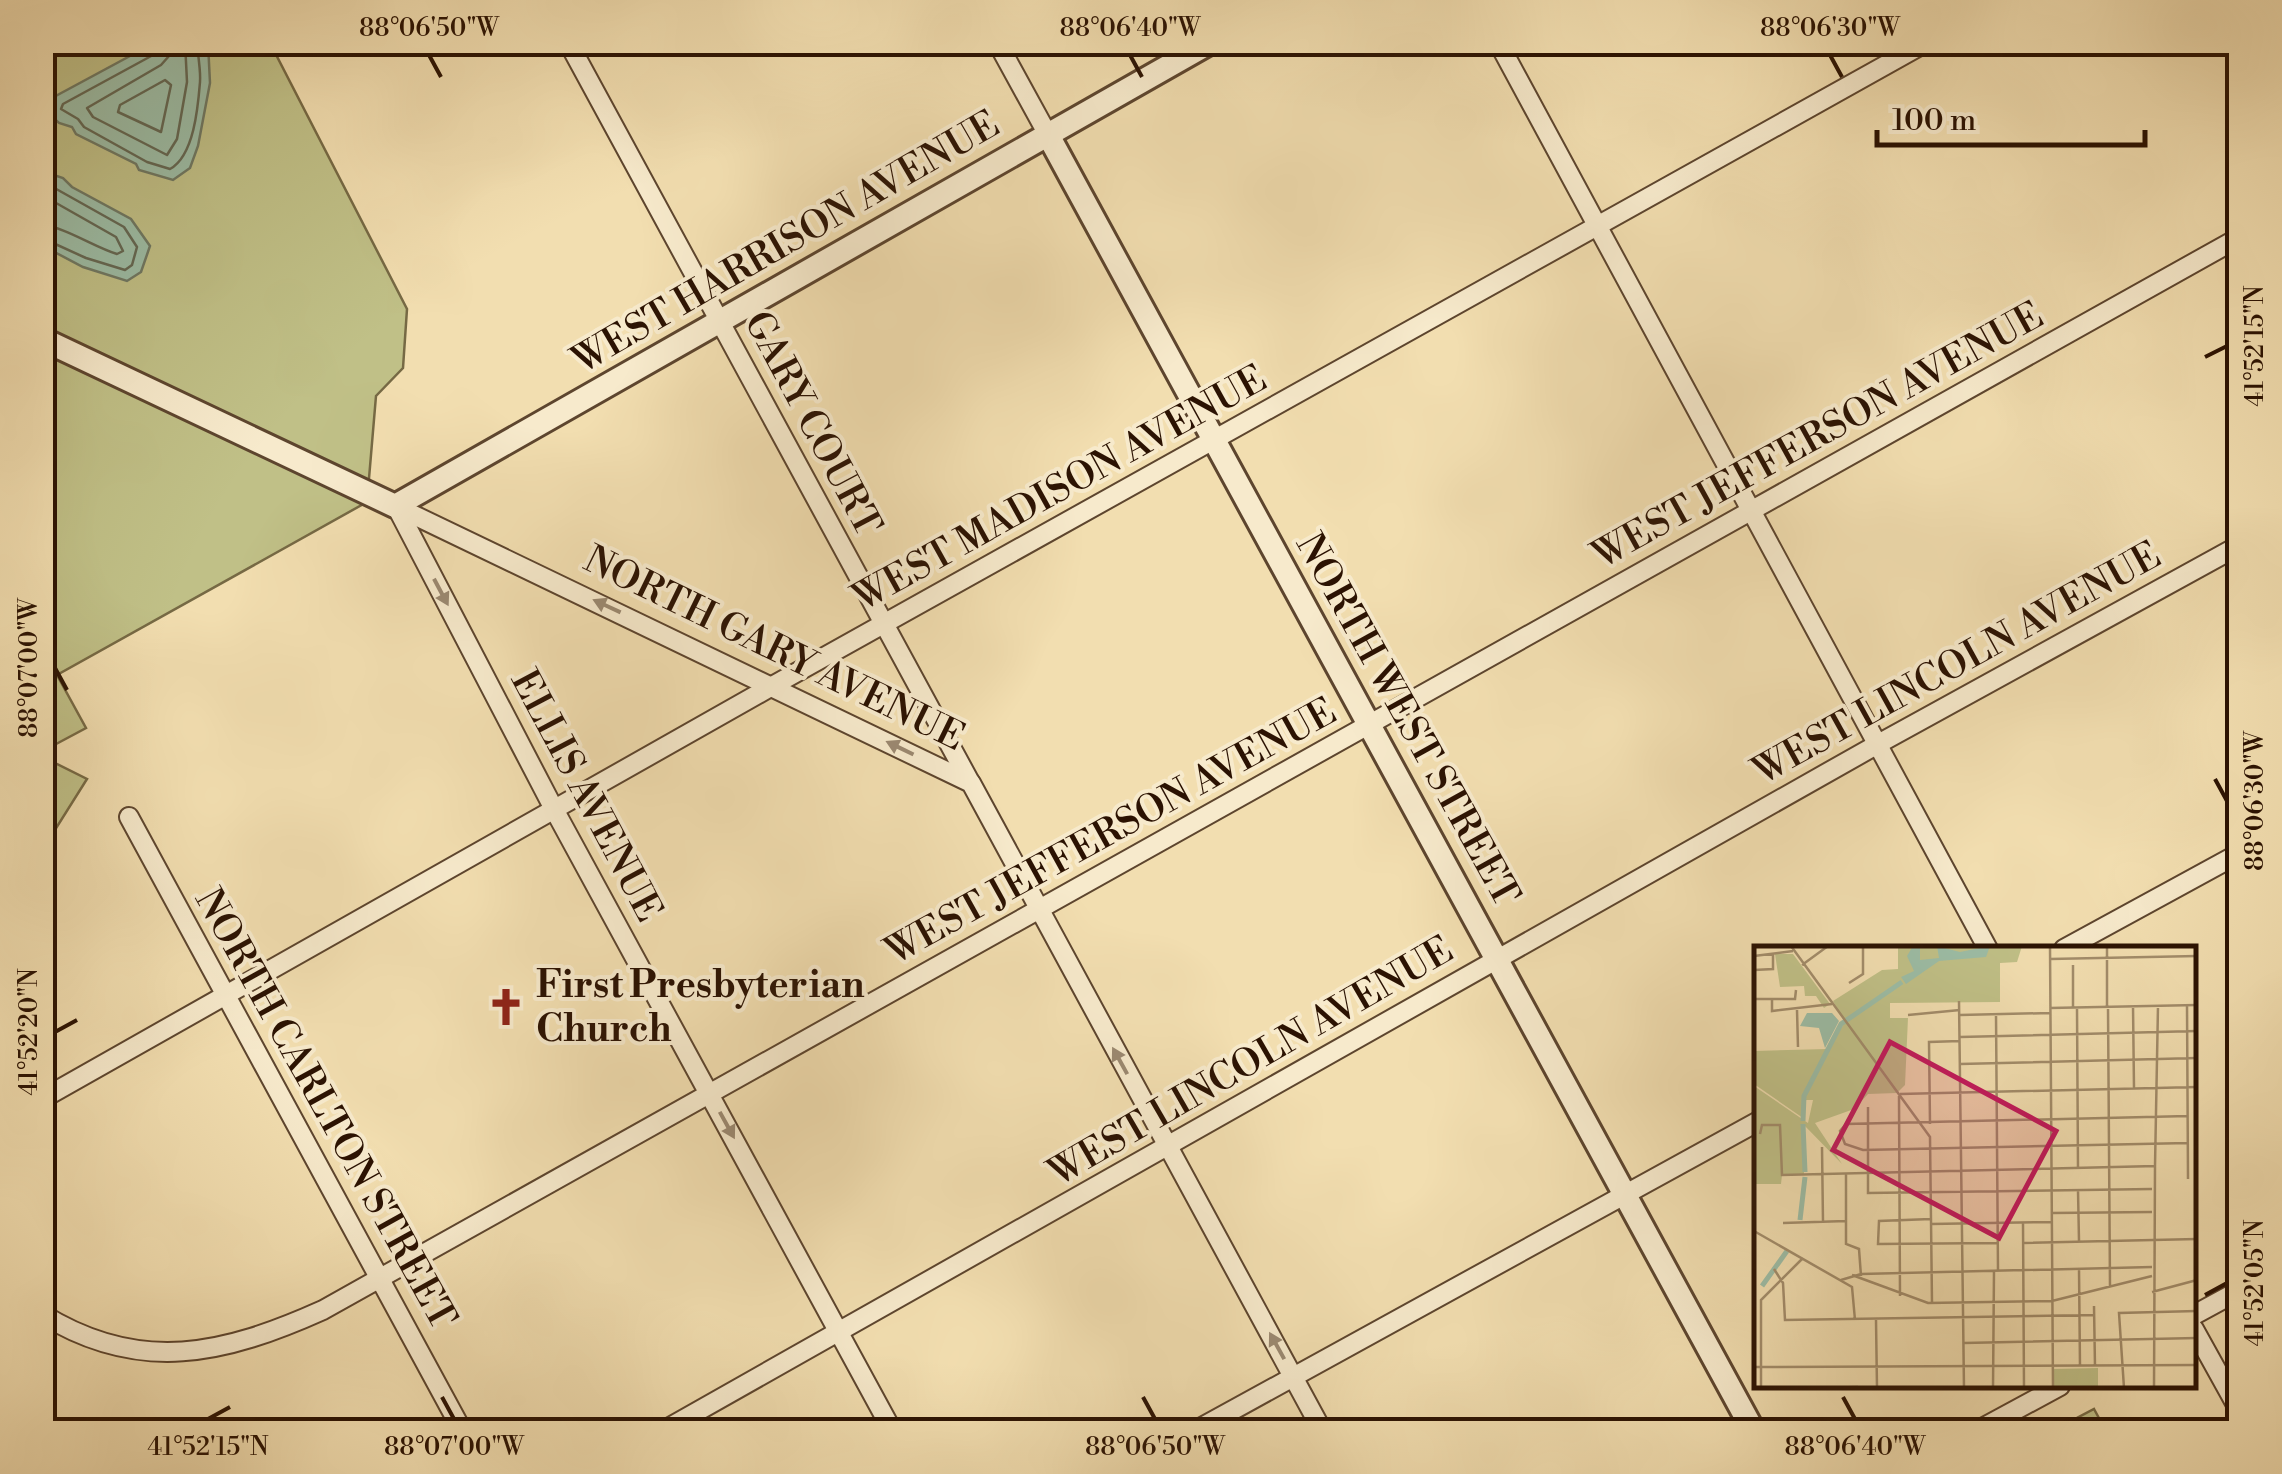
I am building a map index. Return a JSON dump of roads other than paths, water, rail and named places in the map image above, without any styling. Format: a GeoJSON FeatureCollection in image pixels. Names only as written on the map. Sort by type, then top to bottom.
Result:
{"type":"FeatureCollection","features":[{"type":"Feature","properties":{"kind":"street","name":"GARY COURT"},"geometry":{"type":"LineString","coordinates":[[568,42],[970,783]]}},
{"type":"Feature","properties":{"kind":"street","name":"NORTH WEST STREET"},"geometry":{"type":"LineString","coordinates":[[997,42],[1754,1432]]}},
{"type":"Feature","properties":{"kind":"street","name":"WEST HARRISON AVENUE"},"geometry":{"type":"LineString","coordinates":[[396,506],[1210,42]]}},
{"type":"Feature","properties":{"kind":"street"},"geometry":{"type":"LineString","coordinates":[[1498,42],[1986,946]]}},
{"type":"Feature","properties":{"kind":"street","name":"WEST MADISON AVENUE"},"geometry":{"type":"LineString","coordinates":[[42,1098],[1927,42]]}},
{"type":"Feature","properties":{"kind":"street","name":"WEST JEFFERSON AVENUE"},"geometry":{"type":"LineString","coordinates":[[42,1314],[103,1345],[154,1352],[205,1350],[291,1325],[710,1095],[2240,237]]}},
{"type":"Feature","properties":{"kind":"street","name":"NORTH GARY AVENUE"},"geometry":{"type":"LineString","coordinates":[[42,339],[774,685],[970,783],[1323,1432]]}},
{"type":"Feature","properties":{"kind":"street","name":"ELLIS AVENUE"},"geometry":{"type":"LineString","coordinates":[[396,506],[555,811],[893,1432]]}},
{"type":"Feature","properties":{"kind":"street","name":"WEST LINCOLN AVENUE"},"geometry":{"type":"LineString","coordinates":[[661,1432],[1878,744],[2240,545]]}},
{"type":"Feature","properties":{"kind":"street","name":"NORTH CARLTON STREET"},"geometry":{"type":"LineString","coordinates":[[129,816],[463,1432]]}},
{"type":"Feature","properties":{"kind":"street"},"geometry":{"type":"LineString","coordinates":[[2070,946],[2240,853]]}},
{"type":"Feature","properties":{"kind":"street"},"geometry":{"type":"LineString","coordinates":[[1192,1432],[1754,1124]]}},
{"type":"Feature","properties":{"kind":"street"},"geometry":{"type":"LineString","coordinates":[[2197,1313],[2240,1290]]}},
{"type":"Feature","properties":{"kind":"street"},"geometry":{"type":"LineString","coordinates":[[2197,1334],[2240,1412]]}},
{"type":"Feature","properties":{"kind":"street"},"geometry":{"type":"LineString","coordinates":[[1975,1432],[2054,1389]]}},
{"type":"Feature","properties":{"kind":"water"},"geometry":{"type":"Polygon","coordinates":[[[156,42],[208,43],[210,83],[198,146],[190,168],[173,180],[139,170],[136,164],[76,134],[72,127],[49,114],[52,98],[156,42]]]}},
{"type":"Feature","properties":{"kind":"water"},"geometry":{"type":"Polygon","coordinates":[[[42,171],[63,178],[72,187],[131,219],[150,246],[141,272],[127,281],[83,267],[43,246],[42,171]]]}},
{"type":"Feature","properties":{"kind":"place","name":"First Presbyterian Church"},"geometry":{"type":"Point","coordinates":[506,1007]}}]}
